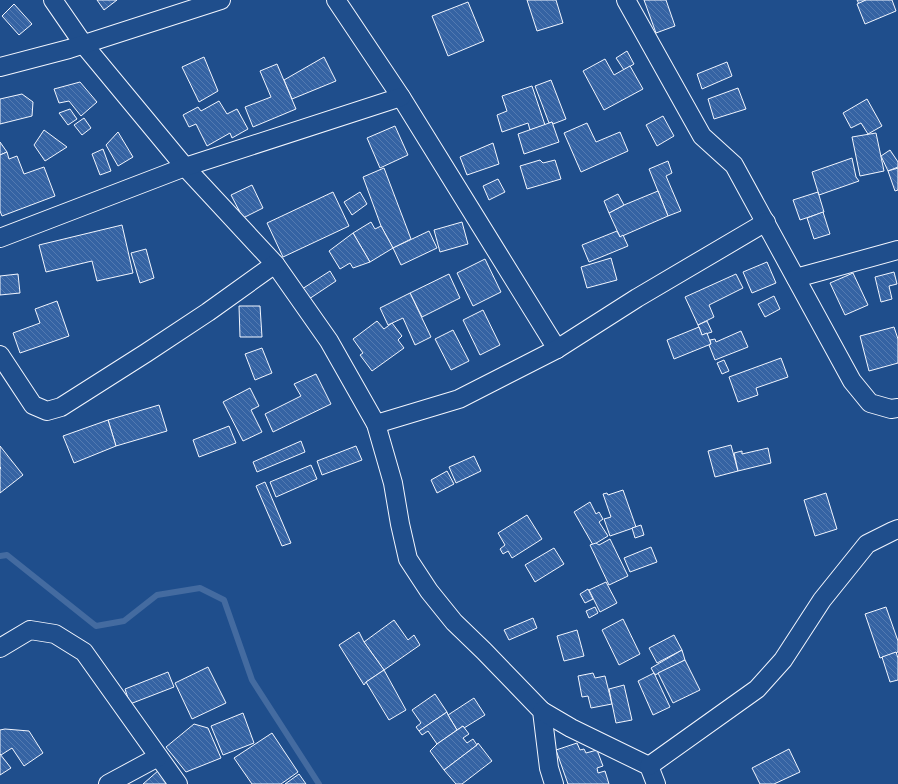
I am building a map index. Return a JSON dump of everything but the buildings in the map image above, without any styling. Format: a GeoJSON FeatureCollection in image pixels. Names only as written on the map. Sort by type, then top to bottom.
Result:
{"type":"FeatureCollection","features":[{"type":"Feature","properties":{"kind":"street"},"geometry":{"type":"LineString","coordinates":[[53,0],[84,44],[185,167],[274,264],[329,341],[376,424],[393,483],[408,559],[429,591],[454,622],[542,710],[571,728],[649,766],[656,784]]}},
{"type":"Feature","properties":{"kind":"street"},"geometry":{"type":"LineString","coordinates":[[0,67],[69,50],[221,0]]}},
{"type":"Feature","properties":{"kind":"street"},"geometry":{"type":"LineString","coordinates":[[336,0],[401,97],[557,349]]}},
{"type":"Feature","properties":{"kind":"street"},"geometry":{"type":"LineString","coordinates":[[626,0],[702,136],[734,165],[852,381],[870,402],[891,409],[898,408]]}},
{"type":"Feature","properties":{"kind":"street"},"geometry":{"type":"LineString","coordinates":[[0,238],[185,167],[401,97]]}},
{"type":"Feature","properties":{"kind":"street"},"geometry":{"type":"LineString","coordinates":[[376,424],[459,399],[557,349],[637,298],[766,222]]}},
{"type":"Feature","properties":{"kind":"street"},"geometry":{"type":"LineString","coordinates":[[796,278],[898,250]]}},
{"type":"Feature","properties":{"kind":"street"},"geometry":{"type":"LineString","coordinates":[[0,355],[33,405],[47,411],[61,407],[202,316],[274,264]]}},
{"type":"Feature","properties":{"kind":"street"},"geometry":{"type":"LineString","coordinates":[[649,766],[758,689],[783,660],[822,600],[867,544],[898,529]]}},
{"type":"Feature","properties":{"kind":"street"},"geometry":{"type":"LineString","coordinates":[[0,648],[30,630],[55,634],[84,652],[178,784]]}},
{"type":"Feature","properties":{"kind":"street"},"geometry":{"type":"LineString","coordinates":[[542,710],[549,768],[554,784]]}},
{"type":"Feature","properties":{"kind":"street"},"geometry":{"type":"LineString","coordinates":[[108,784],[158,757]]}},
{"type":"Feature","properties":{"kind":"waterway"},"geometry":{"type":"LineString","coordinates":[[0,556],[7,555],[96,626],[124,621],[157,595],[200,588],[224,600],[252,680],[319,784]]}}]}
